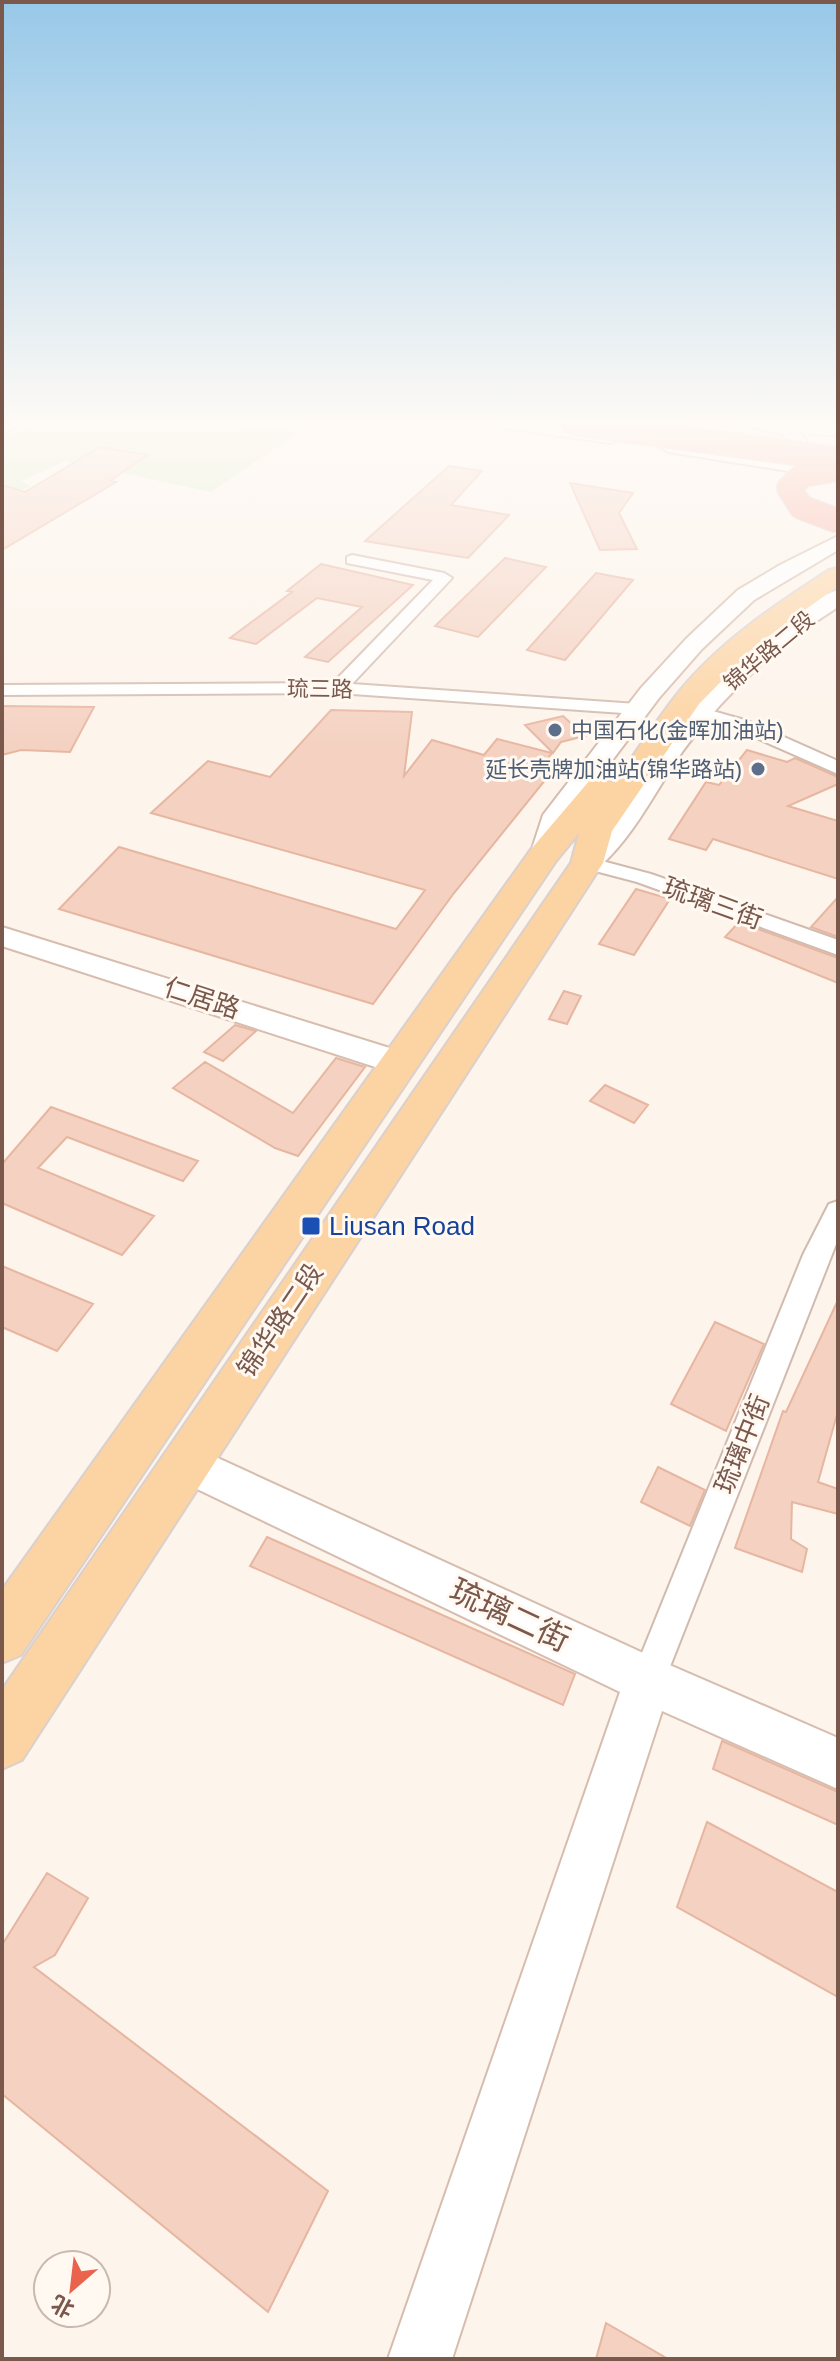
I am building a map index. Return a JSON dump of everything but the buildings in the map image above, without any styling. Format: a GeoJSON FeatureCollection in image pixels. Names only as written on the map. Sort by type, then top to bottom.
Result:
{"type":"FeatureCollection","features":[{"type":"Feature","properties":{"kind":"main road","name":"锦华路二段"},"geometry":{"type":"LineString","coordinates":[[544,855],[553,821],[637,709],[694,644],[746,595],[838,542]]}},
{"type":"Feature","properties":{"kind":"main road"},"geometry":{"type":"LineString","coordinates":[[719,657],[763,604],[838,558]]}},
{"type":"Feature","properties":{"kind":"main road"},"geometry":{"type":"LineString","coordinates":[[719,657],[838,575]]}},
{"type":"Feature","properties":{"kind":"main road","name":"锦华路二段"},"geometry":{"type":"LineString","coordinates":[[2,1740],[587,863],[613,837],[686,730],[702,713],[773,641],[838,597]]}},
{"type":"Feature","properties":{"kind":"main road","name":"锦华路二段"},"geometry":{"type":"LineString","coordinates":[[2,1636],[544,855],[572,825],[670,698],[719,657]]}},
{"type":"Feature","properties":{"kind":"main road","name":"锦华路二段"},"geometry":{"type":"LineString","coordinates":[[587,863],[596,831],[719,657]]}},
{"type":"Feature","properties":{"kind":"main road","name":"仁居路"},"geometry":{"type":"LineString","coordinates":[[2,936],[400,1063]]}},
{"type":"Feature","properties":{"kind":"main road","name":"琉璃二街"},"geometry":{"type":"LineString","coordinates":[[185,1462],[648,1680],[838,1764]]}},
{"type":"Feature","properties":{"kind":"main road"},"geometry":{"type":"LineString","coordinates":[[420,2359],[648,1680]]}},
{"type":"Feature","properties":{"kind":"street"},"geometry":{"type":"LineString","coordinates":[[338,688],[444,578],[352,560]]}},
{"type":"Feature","properties":{"kind":"street","name":"琉三路"},"geometry":{"type":"LineString","coordinates":[[2,690],[338,688],[637,709]]}},
{"type":"Feature","properties":{"kind":"street"},"geometry":{"type":"LineString","coordinates":[[702,713],[742,725],[838,768]]}},
{"type":"Feature","properties":{"kind":"street","name":"琉璃三街"},"geometry":{"type":"LineString","coordinates":[[587,863],[644,878],[838,948]]}},
{"type":"Feature","properties":{"kind":"street","name":"琉璃中街"},"geometry":{"type":"LineString","coordinates":[[648,1680],[817,1255],[838,1211]]}},
{"type":"Feature","properties":{"kind":"place","name":"中国石化(金晖加油站)"},"geometry":{"type":"Point","coordinates":[555,730]}},
{"type":"Feature","properties":{"kind":"place","name":"延长壳牌加油站(锦华路站)"},"geometry":{"type":"Point","coordinates":[758,769]}},
{"type":"Feature","properties":{"kind":"place","name":"Liusan Road"},"geometry":{"type":"Point","coordinates":[311,1226]}}]}
